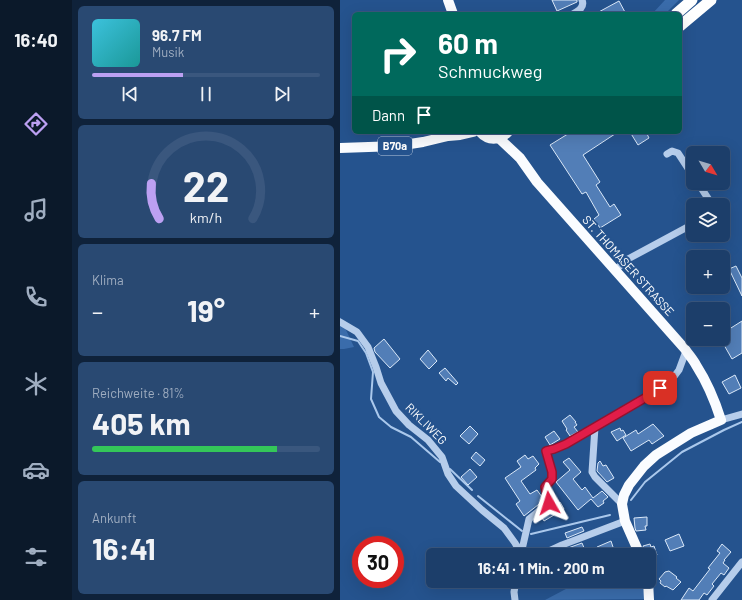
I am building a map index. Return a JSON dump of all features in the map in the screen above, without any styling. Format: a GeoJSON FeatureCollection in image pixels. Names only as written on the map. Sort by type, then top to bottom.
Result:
{"type":"FeatureCollection","features":[{"type":"Feature","properties":{"kind":"highway"},"geometry":{"type":"LineString","coordinates":[[680,12],[687,0]]}},
{"type":"Feature","properties":{"kind":"highway"},"geometry":{"type":"LineString","coordinates":[[682,12],[692,0]]}},
{"type":"Feature","properties":{"kind":"highway"},"geometry":{"type":"LineString","coordinates":[[682,13],[703,0]]}},
{"type":"Feature","properties":{"kind":"highway"},"geometry":{"type":"LineString","coordinates":[[682,24],[710,0]]}},
{"type":"Feature","properties":{"kind":"main road"},"geometry":{"type":"LineString","coordinates":[[448,0],[452,12]]}},
{"type":"Feature","properties":{"kind":"main road"},"geometry":{"type":"LineString","coordinates":[[452,134],[466,134]]}},
{"type":"Feature","properties":{"kind":"main road","name":"B70a"},"geometry":{"type":"LineString","coordinates":[[340,148],[396,146],[423,142],[452,134]]}},
{"type":"Feature","properties":{"kind":"main road"},"geometry":{"type":"LineString","coordinates":[[481,134],[494,139],[506,134]]}},
{"type":"Feature","properties":{"kind":"main road","name":"ST. THOMASER STRASSE"},"geometry":{"type":"LineString","coordinates":[[509,134],[520,158],[537,182],[686,351],[704,378],[721,420]]}},
{"type":"Feature","properties":{"kind":"main road","name":"ST. THOMASER STRASSE"},"geometry":{"type":"LineString","coordinates":[[498,138],[520,158]]}},
{"type":"Feature","properties":{"kind":"main road"},"geometry":{"type":"LineString","coordinates":[[637,548],[625,521],[622,504],[624,495],[629,485],[644,466],[656,455],[691,433],[721,420]]}},
{"type":"Feature","properties":{"kind":"main road"},"geometry":{"type":"LineString","coordinates":[[648,588],[649,600]]}},
{"type":"Feature","properties":{"kind":"street"},"geometry":{"type":"LineString","coordinates":[[578,12],[582,8],[582,0]]}},
{"type":"Feature","properties":{"kind":"street"},"geometry":{"type":"LineString","coordinates":[[667,154],[672,151],[678,153],[686,165]]}},
{"type":"Feature","properties":{"kind":"street"},"geometry":{"type":"LineString","coordinates":[[615,270],[628,260],[686,228]]}},
{"type":"Feature","properties":{"kind":"street","name":"RIKLIWEG"},"geometry":{"type":"LineString","coordinates":[[340,322],[357,332],[368,347],[381,383],[396,411],[409,425],[428,440],[442,457],[448,474],[456,486],[504,528],[518,548]]}},
{"type":"Feature","properties":{"kind":"street"},"geometry":{"type":"LineString","coordinates":[[523,548],[529,519],[549,503],[545,487],[552,479],[552,472],[546,451],[566,444],[670,382],[679,370],[686,351]]}},
{"type":"Feature","properties":{"kind":"street"},"geometry":{"type":"LineString","coordinates":[[721,420],[742,414]]}},
{"type":"Feature","properties":{"kind":"street"},"geometry":{"type":"LineString","coordinates":[[595,427],[592,472],[595,477],[622,504]]}},
{"type":"Feature","properties":{"kind":"street"},"geometry":{"type":"LineString","coordinates":[[556,548],[625,521]]}},
{"type":"Feature","properties":{"kind":"street"},"geometry":{"type":"LineString","coordinates":[[712,600],[742,562]]}},
{"type":"Feature","properties":{"kind":"street"},"geometry":{"type":"LineString","coordinates":[[515,588],[515,600]]}},
{"type":"Feature","properties":{"kind":"shaded area"},"geometry":{"type":"Polygon","coordinates":[[[665,0],[679,0],[667,12],[654,12],[665,0]]]}},
{"type":"Feature","properties":{"kind":"shaded area"},"geometry":{"type":"Polygon","coordinates":[[[340,317],[354,347],[340,349],[340,317]]]}},
{"type":"Feature","properties":{"kind":"shaded area"},"geometry":{"type":"Polygon","coordinates":[[[568,588],[643,588],[645,599],[545,600],[568,588]]]}},
{"type":"Feature","properties":{"kind":"building"},"geometry":{"type":"Polygon","coordinates":[[[552,0],[577,0],[577,2],[557,11],[552,0]]]}},
{"type":"Feature","properties":{"kind":"building"},"geometry":{"type":"Polygon","coordinates":[[[619,1],[625,12],[599,12],[619,1]]]}},
{"type":"Feature","properties":{"kind":"building"},"geometry":{"type":"Polygon","coordinates":[[[568,134],[615,134],[583,155],[600,182],[596,185],[610,207],[614,204],[621,215],[600,228],[594,219],[599,215],[586,192],[582,194],[550,145],[568,134]]]}},
{"type":"Feature","properties":{"kind":"building"},"geometry":{"type":"Polygon","coordinates":[[[631,134],[647,134],[649,138],[638,145],[631,134]]]}},
{"type":"Feature","properties":{"kind":"building"},"geometry":{"type":"Polygon","coordinates":[[[736,266],[742,278],[742,296],[730,271],[730,269],[736,266]]]}},
{"type":"Feature","properties":{"kind":"building"},"geometry":{"type":"Polygon","coordinates":[[[742,321],[742,353],[732,359],[725,346],[730,346],[730,329],[742,321]]]}},
{"type":"Feature","properties":{"kind":"building"},"geometry":{"type":"Polygon","coordinates":[[[384,339],[400,359],[390,368],[375,352],[374,348],[384,339]]]}},
{"type":"Feature","properties":{"kind":"building"},"geometry":{"type":"Polygon","coordinates":[[[428,350],[437,361],[429,369],[420,359],[428,350]]]}},
{"type":"Feature","properties":{"kind":"building"},"geometry":{"type":"Polygon","coordinates":[[[445,368],[458,383],[456,385],[448,378],[446,381],[439,373],[445,368]]]}},
{"type":"Feature","properties":{"kind":"building"},"geometry":{"type":"Polygon","coordinates":[[[735,375],[741,388],[729,394],[722,382],[735,375]]]}},
{"type":"Feature","properties":{"kind":"building"},"geometry":{"type":"Polygon","coordinates":[[[570,415],[576,422],[577,425],[574,427],[578,432],[570,436],[562,421],[570,415]]]}},
{"type":"Feature","properties":{"kind":"building"},"geometry":{"type":"Polygon","coordinates":[[[653,424],[664,436],[652,444],[649,440],[631,451],[623,438],[636,430],[638,434],[653,424]]]}},
{"type":"Feature","properties":{"kind":"building"},"geometry":{"type":"Polygon","coordinates":[[[470,426],[478,434],[469,444],[460,436],[470,426]]]}},
{"type":"Feature","properties":{"kind":"building"},"geometry":{"type":"Polygon","coordinates":[[[620,428],[626,435],[617,441],[611,432],[620,428]]]}},
{"type":"Feature","properties":{"kind":"building"},"geometry":{"type":"Polygon","coordinates":[[[554,431],[560,439],[550,445],[545,437],[554,431]]]}},
{"type":"Feature","properties":{"kind":"building"},"geometry":{"type":"Polygon","coordinates":[[[476,452],[485,460],[480,466],[471,458],[476,452]]]}},
{"type":"Feature","properties":{"kind":"building"},"geometry":{"type":"Polygon","coordinates":[[[525,455],[528,459],[533,456],[539,464],[535,468],[536,470],[521,481],[530,494],[537,490],[543,501],[524,516],[516,504],[520,501],[505,478],[521,467],[517,461],[525,455]]]}},
{"type":"Feature","properties":{"kind":"building"},"geometry":{"type":"Polygon","coordinates":[[[569,458],[581,472],[573,479],[582,490],[585,487],[593,498],[602,491],[608,497],[603,501],[604,503],[598,507],[591,499],[578,510],[556,482],[570,470],[563,462],[569,458]]]}},
{"type":"Feature","properties":{"kind":"building"},"geometry":{"type":"Polygon","coordinates":[[[600,461],[603,466],[606,465],[614,478],[607,482],[597,471],[598,463],[600,461]]]}},
{"type":"Feature","properties":{"kind":"building"},"geometry":{"type":"Polygon","coordinates":[[[470,469],[477,477],[468,485],[461,477],[470,469]]]}},
{"type":"Feature","properties":{"kind":"building"},"geometry":{"type":"Polygon","coordinates":[[[560,502],[564,509],[544,521],[541,516],[560,502]]]}},
{"type":"Feature","properties":{"kind":"building"},"geometry":{"type":"Polygon","coordinates":[[[647,517],[647,526],[645,526],[646,530],[636,531],[634,518],[647,517]]]}},
{"type":"Feature","properties":{"kind":"building"},"geometry":{"type":"Polygon","coordinates":[[[582,527],[584,531],[567,538],[565,533],[582,527]]]}},
{"type":"Feature","properties":{"kind":"building"},"geometry":{"type":"Polygon","coordinates":[[[679,534],[684,546],[670,551],[665,540],[679,534]]]}},
{"type":"Feature","properties":{"kind":"building"},"geometry":{"type":"Polygon","coordinates":[[[611,541],[613,548],[597,548],[611,541]]]}},
{"type":"Feature","properties":{"kind":"building"},"geometry":{"type":"Polygon","coordinates":[[[582,543],[584,548],[568,548],[582,543]]]}},
{"type":"Feature","properties":{"kind":"building"},"geometry":{"type":"Polygon","coordinates":[[[650,544],[651,547],[654,546],[655,548],[644,548],[643,546],[650,544]]]}},
{"type":"Feature","properties":{"kind":"building"},"geometry":{"type":"Polygon","coordinates":[[[722,544],[731,552],[723,563],[729,568],[724,575],[721,573],[712,584],[714,586],[707,595],[704,593],[699,600],[681,600],[689,588],[693,591],[710,569],[708,568],[720,553],[717,551],[722,544]]]}},
{"type":"Feature","properties":{"kind":"building"},"geometry":{"type":"Polygon","coordinates":[[[669,571],[681,582],[673,590],[666,586],[665,587],[660,583],[661,581],[659,579],[665,572],[669,571]]]}},
{"type":"Feature","properties":{"kind":"waterway"},"geometry":{"type":"LineString","coordinates":[[340,336],[358,341],[366,353],[373,372],[371,399],[379,417],[391,427],[411,437],[440,462]]}},
{"type":"Feature","properties":{"kind":"waterway"},"geometry":{"type":"LineString","coordinates":[[631,500],[645,482],[682,452],[742,422]]}},
{"type":"Feature","properties":{"kind":"waterway"},"geometry":{"type":"LineString","coordinates":[[450,469],[472,490]]}},
{"type":"Feature","properties":{"kind":"waterway"},"geometry":{"type":"LineString","coordinates":[[478,496],[522,531]]}},
{"type":"Feature","properties":{"kind":"waterway"},"geometry":{"type":"LineString","coordinates":[[531,534],[610,515]]}},
{"type":"Feature","properties":{"kind":"route"},"geometry":{"type":"LineString","coordinates":[[549,503],[545,487],[552,479],[552,472],[546,451],[566,444],[660,388]]}}]}
